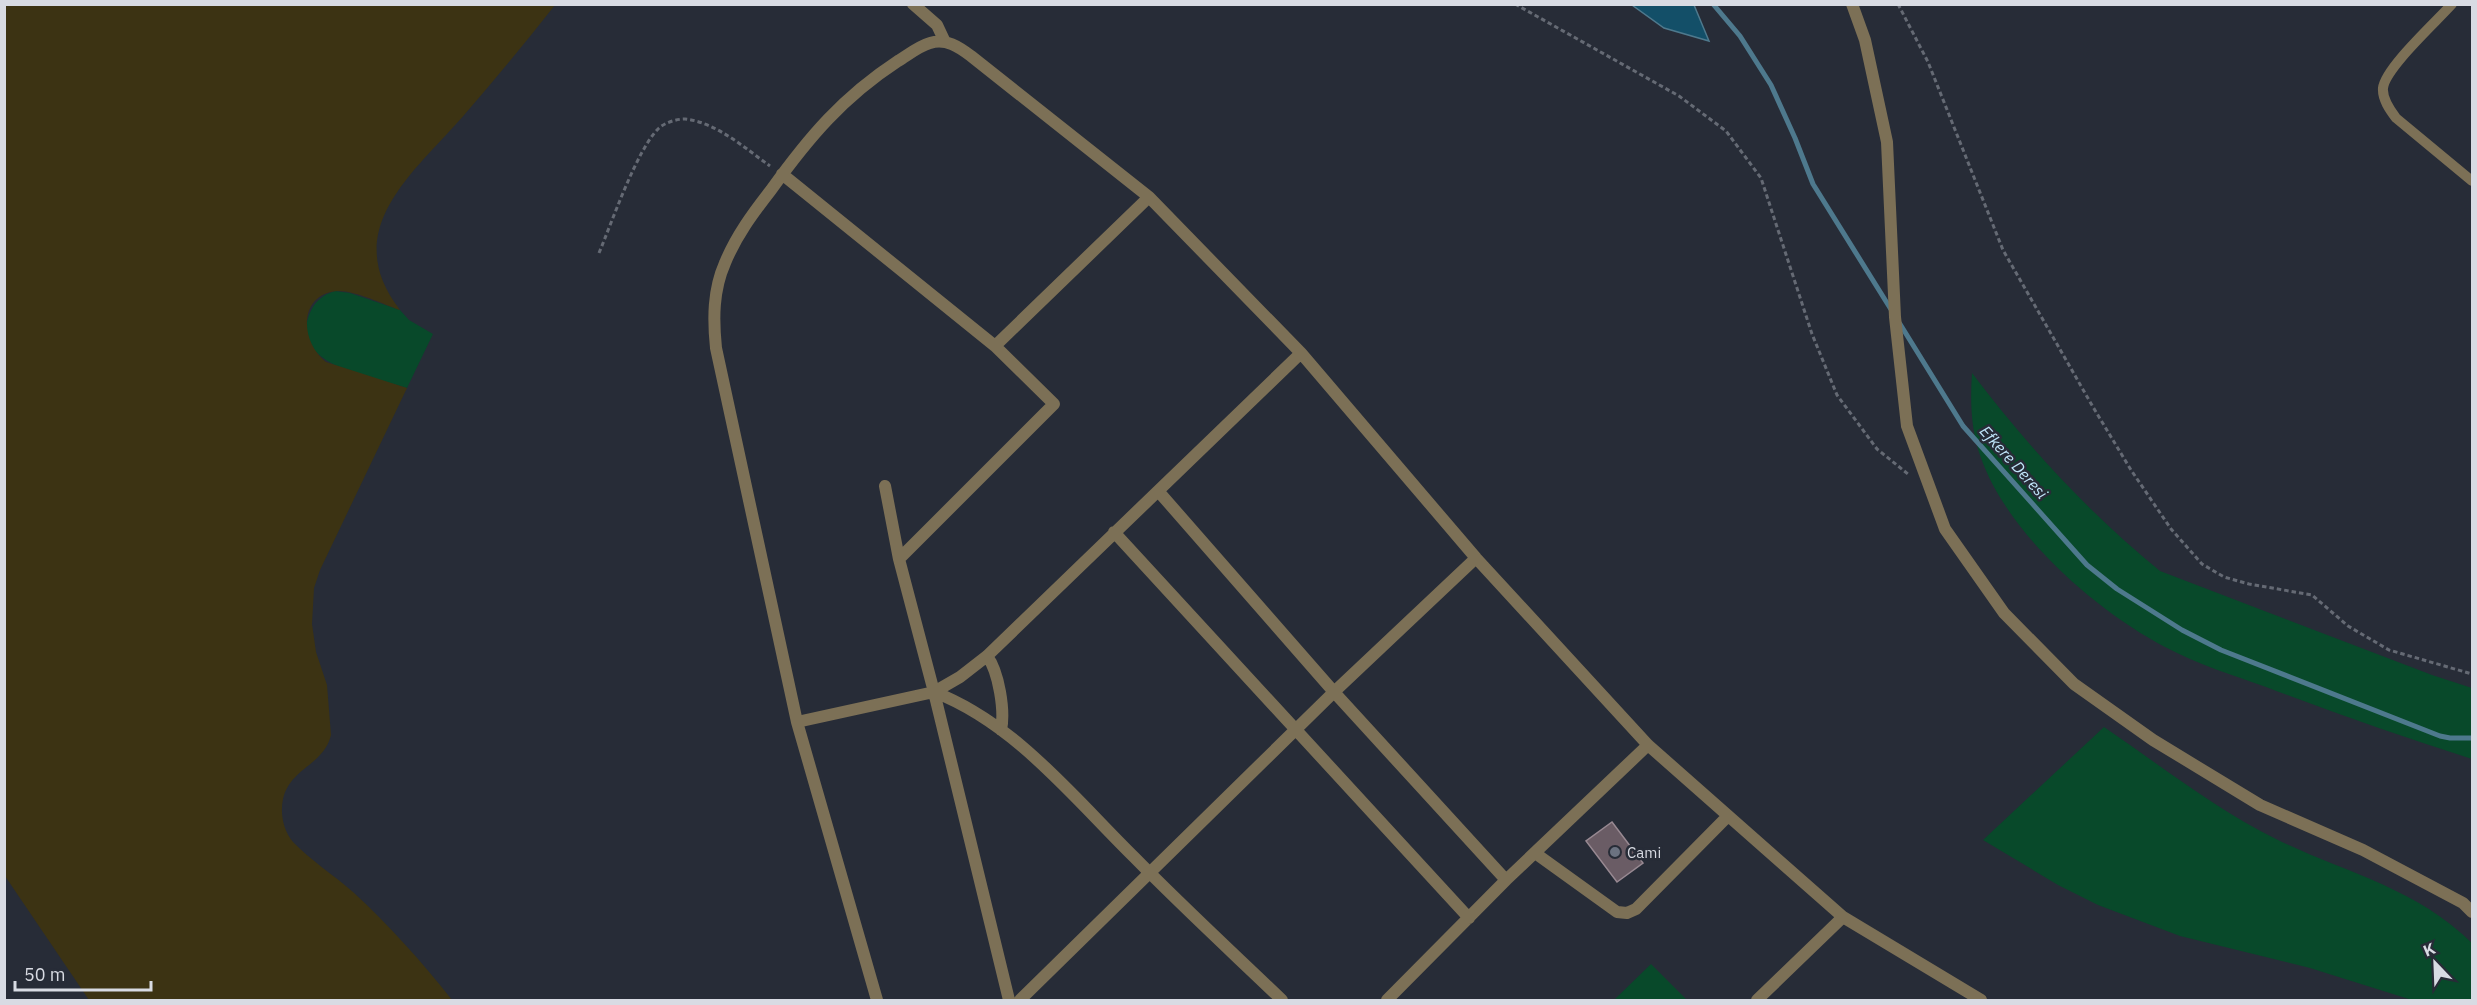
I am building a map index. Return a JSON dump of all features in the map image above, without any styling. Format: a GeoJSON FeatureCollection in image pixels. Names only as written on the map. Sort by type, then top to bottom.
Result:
{"type":"FeatureCollection","features":[{"type":"Feature","properties":{"kind":"street"},"geometry":{"type":"LineString","coordinates":[[913,4],[937,25],[945,42]]}},
{"type":"Feature","properties":{"kind":"street"},"geometry":{"type":"LineString","coordinates":[[1852,4],[1865,40],[1887,142],[1895,317],[1907,426],[1945,529],[2004,613],[2074,684],[2153,740],[2260,805],[2364,850],[2463,903],[2472,912]]}},
{"type":"Feature","properties":{"kind":"street"},"geometry":{"type":"LineString","coordinates":[[877,1000],[797,722],[716,348],[714,327],[718,284],[738,235],[825,120],[873,77],[930,43],[945,42],[957,46],[971,56],[1149,198],[1300,353],[1476,558],[1648,745],[1843,917],[1981,1000]]}},
{"type":"Feature","properties":{"kind":"street"},"geometry":{"type":"LineString","coordinates":[[782,174],[995,346],[1054,404],[899,559]]}},
{"type":"Feature","properties":{"kind":"street"},"geometry":{"type":"LineString","coordinates":[[995,346],[1149,198]]}},
{"type":"Feature","properties":{"kind":"street"},"geometry":{"type":"LineString","coordinates":[[797,722],[934,692],[960,677],[987,656],[1300,353]]}},
{"type":"Feature","properties":{"kind":"street"},"geometry":{"type":"LineString","coordinates":[[885,486],[899,559],[1009,1000]]}},
{"type":"Feature","properties":{"kind":"street"},"geometry":{"type":"LineString","coordinates":[[1159,492],[1334,692],[1506,880]]}},
{"type":"Feature","properties":{"kind":"street"},"geometry":{"type":"LineString","coordinates":[[1114,532],[1469,918]]}},
{"type":"Feature","properties":{"kind":"street"},"geometry":{"type":"LineString","coordinates":[[1020,1000],[1334,692],[1476,558]]}},
{"type":"Feature","properties":{"kind":"street"},"geometry":{"type":"LineString","coordinates":[[987,656],[994,665],[1004,718],[1001,730]]}},
{"type":"Feature","properties":{"kind":"street"},"geometry":{"type":"LineString","coordinates":[[934,692],[960,702],[1001,730],[1037,761],[1150,874],[1282,1000]]}},
{"type":"Feature","properties":{"kind":"street"},"geometry":{"type":"LineString","coordinates":[[1387,1000],[1506,880],[1648,745]]}},
{"type":"Feature","properties":{"kind":"street"},"geometry":{"type":"LineString","coordinates":[[1535,853],[1617,912],[1627,914],[1636,909],[1727,817]]}},
{"type":"Feature","properties":{"kind":"street"},"geometry":{"type":"LineString","coordinates":[[1757,1000],[1843,917]]}},
{"type":"Feature","properties":{"kind":"lane"},"geometry":{"type":"LineString","coordinates":[[2452,4],[2387,75],[2383,91],[2390,110],[2396,118],[2472,181]]}},
{"type":"Feature","properties":{"kind":"path"},"geometry":{"type":"LineString","coordinates":[[1515,4],[1679,96],[1726,131],[1761,178],[1812,334],[1837,395],[1877,449],[1932,494]]}},
{"type":"Feature","properties":{"kind":"path"},"geometry":{"type":"LineString","coordinates":[[1898,4],[1928,62],[2003,250],[2092,407],[2171,529],[2202,564],[2224,577],[2249,584],[2312,595],[2348,626],[2389,650],[2472,674]]}},
{"type":"Feature","properties":{"kind":"path"},"geometry":{"type":"LineString","coordinates":[[599,253],[644,148],[660,128],[671,121],[688,120],[711,128],[729,137],[782,174]]}},
{"type":"Feature","properties":{"kind":"green space"},"geometry":{"type":"Polygon","coordinates":[[[335,291],[350,293],[400,310],[409,320],[433,334],[407,388],[338,367],[323,358],[312,347],[306,332],[309,315],[319,300],[335,291]]]}},
{"type":"Feature","properties":{"kind":"green space"},"geometry":{"type":"Polygon","coordinates":[[[1972,373],[2060,478],[2160,571],[2432,675],[2472,688],[2472,759],[2202,664],[2165,647],[2111,613],[2057,567],[2033,541],[2011,514],[1994,486],[1981,458],[1973,427],[1972,373]]]}},
{"type":"Feature","properties":{"kind":"green space"},"geometry":{"type":"Polygon","coordinates":[[[2104,727],[2253,827],[2302,851],[2403,894],[2450,924],[2472,943],[2472,1000],[2412,1000],[2310,968],[2180,936],[2098,905],[2058,885],[1983,840],[2104,727]]]}},
{"type":"Feature","properties":{"kind":"green space"},"geometry":{"type":"Polygon","coordinates":[[[1651,964],[1687,1000],[1615,999],[1651,964]]]}},
{"type":"Feature","properties":{"kind":"sand"},"geometry":{"type":"Polygon","coordinates":[[[4,5],[555,5],[477,100],[425,157],[390,203],[380,227],[377,253],[383,281],[400,310],[360,295],[337,291],[315,300],[307,320],[311,342],[326,362],[407,388],[320,570],[314,588],[312,624],[316,652],[327,685],[331,735],[322,753],[292,780],[283,799],[283,821],[293,842],[379,917],[452,1000],[89,1000],[5,876],[4,5]]]}},
{"type":"Feature","properties":{"kind":"water"},"geometry":{"type":"Polygon","coordinates":[[[1632,5],[1694,5],[1709,41],[1664,28],[1632,5]]]}},
{"type":"Feature","properties":{"kind":"building","name":"Cami"},"geometry":{"type":"Polygon","coordinates":[[[1612,822],[1643,863],[1617,882],[1586,841],[1612,822]]]}},
{"type":"Feature","properties":{"kind":"waterway","name":"Efkere Deresi"},"geometry":{"type":"LineString","coordinates":[[1713,4],[1740,36],[1771,85],[1813,184],[1892,311]]}},
{"type":"Feature","properties":{"kind":"waterway","name":"Efkere Deresi"},"geometry":{"type":"LineString","coordinates":[[1900,324],[1963,426],[2087,565],[2117,589],[2182,630],[2221,650],[2440,736],[2472,738]]}},
{"type":"Feature","properties":{"kind":"place","name":"Cami"},"geometry":{"type":"Point","coordinates":[1615,852]}}]}
